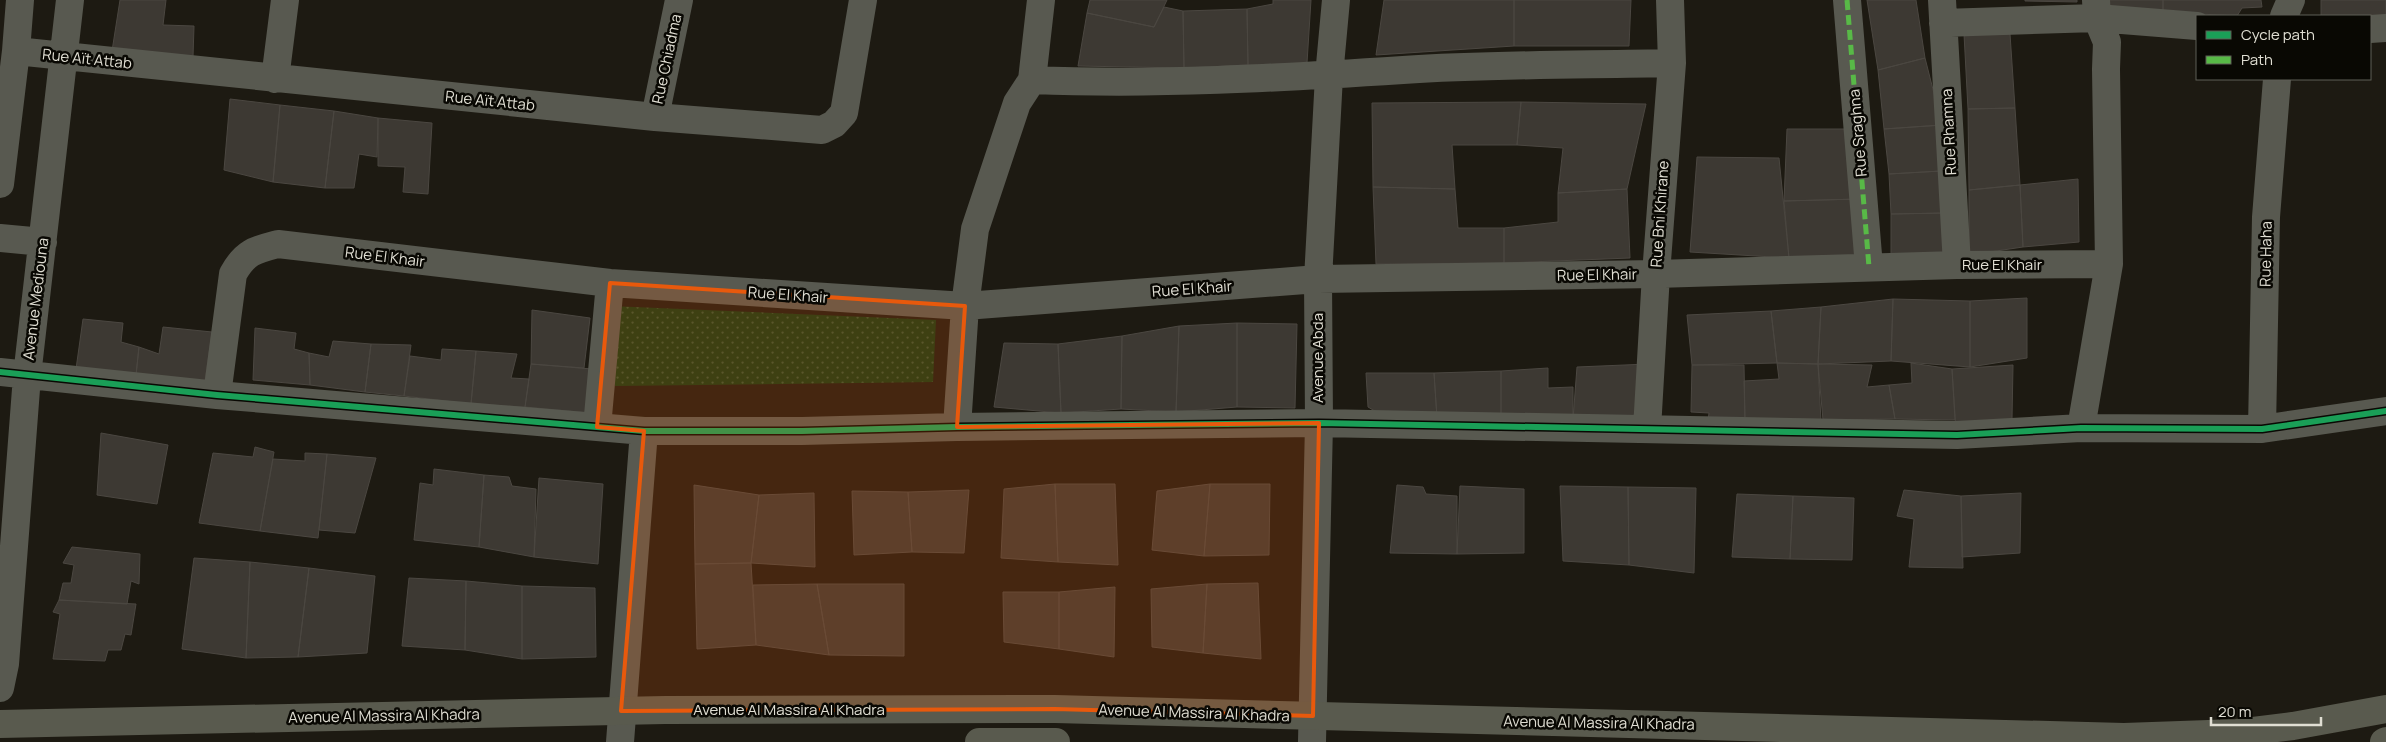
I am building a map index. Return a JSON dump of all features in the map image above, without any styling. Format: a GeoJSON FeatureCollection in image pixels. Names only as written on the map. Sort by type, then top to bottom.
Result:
{"type":"FeatureCollection","features":[{"type":"Feature","properties":{"kind":"main road","name":"Avenue Al Massira Al Khadra"},"geometry":{"type":"LineString","coordinates":[[0,724],[622,711],[1055,709],[1312,729],[2124,737],[2237,733],[2294,726],[2386,709]]}},
{"type":"Feature","properties":{"kind":"main road"},"geometry":{"type":"LineString","coordinates":[[979,742],[1056,742]]}},
{"type":"Feature","properties":{"kind":"street"},"geometry":{"type":"LineString","coordinates":[[0,184],[16,52],[20,0]]}},
{"type":"Feature","properties":{"kind":"street","name":"Avenue Mediouna"},"geometry":{"type":"LineString","coordinates":[[0,688],[5,664],[27,376],[70,0]]}},
{"type":"Feature","properties":{"kind":"street"},"geometry":{"type":"LineString","coordinates":[[275,79],[285,0]]}},
{"type":"Feature","properties":{"kind":"street","name":"Rue Chiadma"},"geometry":{"type":"LineString","coordinates":[[655,117],[680,0]]}},
{"type":"Feature","properties":{"kind":"street","name":"Rue Aït Attab"},"geometry":{"type":"LineString","coordinates":[[16,52],[655,117],[828,129],[839,121],[844,112],[863,0]]}},
{"type":"Feature","properties":{"kind":"street"},"geometry":{"type":"LineString","coordinates":[[957,427],[965,306],[971,250],[980,210],[1017,103],[1032,80],[1041,0]]}},
{"type":"Feature","properties":{"kind":"street","name":"Avenue Abda"},"geometry":{"type":"LineString","coordinates":[[1312,729],[1319,423],[1318,280],[1329,76],[1336,0]]}},
{"type":"Feature","properties":{"kind":"street","name":"Rue Bni Khirane"},"geometry":{"type":"LineString","coordinates":[[1647,429],[1656,274],[1672,63],[1670,0]]}},
{"type":"Feature","properties":{"kind":"street","name":"Rue Sraghna"},"geometry":{"type":"LineString","coordinates":[[1847,0],[1869,267]]}},
{"type":"Feature","properties":{"kind":"street"},"geometry":{"type":"LineString","coordinates":[[2284,15],[2291,0]]}},
{"type":"Feature","properties":{"kind":"street"},"geometry":{"type":"LineString","coordinates":[[1943,12],[2096,9],[2196,26]]}},
{"type":"Feature","properties":{"kind":"street"},"geometry":{"type":"LineString","coordinates":[[2082,428],[2109,264],[2107,42],[2096,9]]}},
{"type":"Feature","properties":{"kind":"street","name":"Rue Rhamna"},"geometry":{"type":"LineString","coordinates":[[1943,12],[1957,265]]}},
{"type":"Feature","properties":{"kind":"street"},"geometry":{"type":"LineString","coordinates":[[2371,29],[2386,28]]}},
{"type":"Feature","properties":{"kind":"street"},"geometry":{"type":"LineString","coordinates":[[1032,80],[1097,83],[1188,82],[1329,76],[1404,70],[1672,63]]}},
{"type":"Feature","properties":{"kind":"street","name":"Rue Haha"},"geometry":{"type":"LineString","coordinates":[[2262,429],[2266,217],[2277,80]]}},
{"type":"Feature","properties":{"kind":"street"},"geometry":{"type":"LineString","coordinates":[[0,238],[43,242]]}},
{"type":"Feature","properties":{"kind":"street","name":"Rue El Khair"},"geometry":{"type":"LineString","coordinates":[[217,395],[233,274],[240,260],[254,251],[278,244],[610,283],[965,306],[1318,280],[1656,274],[1957,265],[2109,264]]}},
{"type":"Feature","properties":{"kind":"street"},"geometry":{"type":"LineString","coordinates":[[597,427],[610,283]]}},
{"type":"Feature","properties":{"kind":"street"},"geometry":{"type":"LineString","coordinates":[[0,372],[217,395],[644,431],[802,431],[957,427],[1319,423],[1500,428],[1957,435],[2082,428],[2262,429],[2386,411]]}},
{"type":"Feature","properties":{"kind":"street"},"geometry":{"type":"LineString","coordinates":[[620,742],[644,431]]}},
{"type":"Feature","properties":{"kind":"highlighted area"},"geometry":{"type":"Polygon","coordinates":[[[610,283],[965,306],[957,427],[1319,423],[1313,716],[1055,709],[621,711],[644,431],[597,427],[610,283]]]}},
{"type":"Feature","properties":{"kind":"green space"},"geometry":{"type":"Polygon","coordinates":[[[610,306],[936,320],[933,382],[615,386],[610,306]]]}},
{"type":"Feature","properties":{"kind":"building"},"geometry":{"type":"Polygon","coordinates":[[[120,0],[166,0],[163,25],[194,26],[193,57],[112,51],[120,0]]]}},
{"type":"Feature","properties":{"kind":"building"},"geometry":{"type":"Polygon","coordinates":[[[1090,0],[1167,0],[1154,27],[1087,13],[1090,0]]]}},
{"type":"Feature","properties":{"kind":"building"},"geometry":{"type":"Polygon","coordinates":[[[1273,0],[1311,0],[1307,63],[1248,65],[1247,9],[1273,4],[1273,0]]]}},
{"type":"Feature","properties":{"kind":"building"},"geometry":{"type":"Polygon","coordinates":[[[1384,0],[1514,0],[1514,46],[1376,55],[1384,0]]]}},
{"type":"Feature","properties":{"kind":"building"},"geometry":{"type":"Polygon","coordinates":[[[1514,0],[1631,0],[1629,46],[1514,46],[1514,0]]]}},
{"type":"Feature","properties":{"kind":"building"},"geometry":{"type":"Polygon","coordinates":[[[1867,0],[1916,0],[1925,58],[1878,70],[1867,0]]]}},
{"type":"Feature","properties":{"kind":"building"},"geometry":{"type":"Polygon","coordinates":[[[2077,0],[2077,2],[2025,1],[2077,0]]]}},
{"type":"Feature","properties":{"kind":"building"},"geometry":{"type":"Polygon","coordinates":[[[2107,0],[2163,0],[2163,12],[2111,16],[2107,0]]]}},
{"type":"Feature","properties":{"kind":"building"},"geometry":{"type":"Polygon","coordinates":[[[2163,0],[2261,0],[2262,7],[2242,8],[2238,15],[2163,12],[2163,0]]]}},
{"type":"Feature","properties":{"kind":"building"},"geometry":{"type":"Polygon","coordinates":[[[2321,0],[2386,0],[2386,18],[2371,18],[2371,15],[2321,15],[2321,0]]]}},
{"type":"Feature","properties":{"kind":"building"},"geometry":{"type":"Polygon","coordinates":[[[1164,7],[1183,11],[1184,68],[1078,66],[1087,13],[1154,27],[1164,7]]]}},
{"type":"Feature","properties":{"kind":"building"},"geometry":{"type":"Polygon","coordinates":[[[1247,9],[1248,65],[1184,68],[1183,11],[1247,9]]]}},
{"type":"Feature","properties":{"kind":"building"},"geometry":{"type":"Polygon","coordinates":[[[1964,34],[2010,34],[2015,108],[1968,109],[1964,34]]]}},
{"type":"Feature","properties":{"kind":"building"},"geometry":{"type":"Polygon","coordinates":[[[1925,58],[1942,125],[1884,129],[1878,70],[1925,58]]]}},
{"type":"Feature","properties":{"kind":"building"},"geometry":{"type":"Polygon","coordinates":[[[230,99],[280,105],[273,182],[224,170],[230,99]]]}},
{"type":"Feature","properties":{"kind":"building"},"geometry":{"type":"Polygon","coordinates":[[[1521,102],[1646,104],[1627,189],[1558,193],[1563,148],[1517,145],[1521,102]]]}},
{"type":"Feature","properties":{"kind":"building"},"geometry":{"type":"Polygon","coordinates":[[[1521,102],[1517,145],[1452,145],[1455,189],[1373,187],[1372,103],[1521,102]]]}},
{"type":"Feature","properties":{"kind":"building"},"geometry":{"type":"Polygon","coordinates":[[[280,105],[334,111],[325,188],[273,182],[280,105]]]}},
{"type":"Feature","properties":{"kind":"building"},"geometry":{"type":"Polygon","coordinates":[[[2015,108],[2020,185],[1969,190],[1968,109],[2015,108]]]}},
{"type":"Feature","properties":{"kind":"building"},"geometry":{"type":"Polygon","coordinates":[[[334,111],[378,118],[377,157],[359,154],[354,188],[325,188],[334,111]]]}},
{"type":"Feature","properties":{"kind":"building"},"geometry":{"type":"Polygon","coordinates":[[[378,118],[432,123],[428,194],[403,192],[405,167],[378,166],[378,118]]]}},
{"type":"Feature","properties":{"kind":"building"},"geometry":{"type":"Polygon","coordinates":[[[1942,125],[1941,171],[1889,174],[1884,129],[1942,125]]]}},
{"type":"Feature","properties":{"kind":"building"},"geometry":{"type":"Polygon","coordinates":[[[1787,129],[1855,129],[1859,199],[1784,201],[1787,129]]]}},
{"type":"Feature","properties":{"kind":"building"},"geometry":{"type":"Polygon","coordinates":[[[1697,157],[1779,158],[1789,258],[1690,252],[1697,157]]]}},
{"type":"Feature","properties":{"kind":"building"},"geometry":{"type":"Polygon","coordinates":[[[1941,171],[1945,213],[1891,214],[1889,174],[1941,171]]]}},
{"type":"Feature","properties":{"kind":"building"},"geometry":{"type":"Polygon","coordinates":[[[2078,179],[2079,242],[2023,247],[2020,185],[2078,179]]]}},
{"type":"Feature","properties":{"kind":"building"},"geometry":{"type":"Polygon","coordinates":[[[2020,185],[2023,247],[1969,255],[1969,190],[2020,185]]]}},
{"type":"Feature","properties":{"kind":"building"},"geometry":{"type":"Polygon","coordinates":[[[1373,187],[1455,189],[1458,228],[1504,228],[1504,263],[1376,264],[1373,187]]]}},
{"type":"Feature","properties":{"kind":"building"},"geometry":{"type":"Polygon","coordinates":[[[1627,189],[1630,258],[1504,263],[1504,228],[1558,222],[1558,193],[1627,189]]]}},
{"type":"Feature","properties":{"kind":"building"},"geometry":{"type":"Polygon","coordinates":[[[1859,199],[1856,258],[1789,258],[1784,201],[1859,199]]]}},
{"type":"Feature","properties":{"kind":"building"},"geometry":{"type":"Polygon","coordinates":[[[1945,213],[1943,258],[1891,257],[1891,214],[1945,213]]]}},
{"type":"Feature","properties":{"kind":"building"},"geometry":{"type":"Polygon","coordinates":[[[2027,298],[2027,358],[1970,367],[1970,301],[2027,298]]]}},
{"type":"Feature","properties":{"kind":"building"},"geometry":{"type":"Polygon","coordinates":[[[1893,299],[1891,361],[1818,364],[1821,307],[1893,299]]]}},
{"type":"Feature","properties":{"kind":"building"},"geometry":{"type":"Polygon","coordinates":[[[1893,299],[1970,301],[1970,367],[1891,361],[1893,299]]]}},
{"type":"Feature","properties":{"kind":"building"},"geometry":{"type":"Polygon","coordinates":[[[1821,307],[1818,364],[1777,363],[1771,311],[1821,307]]]}},
{"type":"Feature","properties":{"kind":"building"},"geometry":{"type":"Polygon","coordinates":[[[532,310],[590,318],[584,368],[531,364],[532,310]]]}},
{"type":"Feature","properties":{"kind":"building"},"geometry":{"type":"Polygon","coordinates":[[[1771,311],[1777,363],[1692,365],[1687,315],[1771,311]]]}},
{"type":"Feature","properties":{"kind":"building"},"geometry":{"type":"Polygon","coordinates":[[[83,319],[123,323],[121,342],[139,347],[136,375],[76,369],[83,319]]]}},
{"type":"Feature","properties":{"kind":"building"},"geometry":{"type":"Polygon","coordinates":[[[1237,323],[1237,407],[1176,412],[1179,326],[1237,323]]]}},
{"type":"Feature","properties":{"kind":"building"},"geometry":{"type":"Polygon","coordinates":[[[1237,323],[1297,324],[1295,408],[1237,407],[1237,323]]]}},
{"type":"Feature","properties":{"kind":"building"},"geometry":{"type":"Polygon","coordinates":[[[1179,326],[1176,412],[1121,409],[1122,336],[1179,326]]]}},
{"type":"Feature","properties":{"kind":"building"},"geometry":{"type":"Polygon","coordinates":[[[163,327],[212,332],[205,381],[136,375],[139,347],[159,354],[163,327]]]}},
{"type":"Feature","properties":{"kind":"building"},"geometry":{"type":"Polygon","coordinates":[[[255,328],[296,333],[294,349],[309,353],[310,385],[253,380],[255,328]]]}},
{"type":"Feature","properties":{"kind":"building"},"geometry":{"type":"Polygon","coordinates":[[[1122,336],[1121,409],[1061,413],[1058,344],[1122,336]]]}},
{"type":"Feature","properties":{"kind":"building"},"geometry":{"type":"Polygon","coordinates":[[[333,341],[371,344],[365,392],[310,385],[309,353],[329,357],[333,341]]]}},
{"type":"Feature","properties":{"kind":"building"},"geometry":{"type":"Polygon","coordinates":[[[1004,343],[1058,344],[1061,413],[994,407],[1004,343]]]}},
{"type":"Feature","properties":{"kind":"building"},"geometry":{"type":"Polygon","coordinates":[[[371,344],[411,345],[404,396],[365,392],[371,344]]]}},
{"type":"Feature","properties":{"kind":"building"},"geometry":{"type":"Polygon","coordinates":[[[442,349],[476,351],[471,404],[404,396],[410,356],[441,360],[442,349]]]}},
{"type":"Feature","properties":{"kind":"building"},"geometry":{"type":"Polygon","coordinates":[[[476,351],[517,354],[511,378],[529,379],[525,407],[471,404],[476,351]]]}},
{"type":"Feature","properties":{"kind":"building"},"geometry":{"type":"Polygon","coordinates":[[[1777,363],[1818,364],[1821,421],[1745,420],[1744,381],[1779,379],[1777,363]]]}},
{"type":"Feature","properties":{"kind":"building"},"geometry":{"type":"Polygon","coordinates":[[[1911,363],[1952,369],[1955,420],[1895,419],[1889,385],[1912,383],[1911,363]]]}},
{"type":"Feature","properties":{"kind":"building"},"geometry":{"type":"Polygon","coordinates":[[[531,364],[592,369],[590,413],[525,407],[531,364]]]}},
{"type":"Feature","properties":{"kind":"building"},"geometry":{"type":"Polygon","coordinates":[[[1648,364],[1644,409],[1627,419],[1573,419],[1577,367],[1648,364]]]}},
{"type":"Feature","properties":{"kind":"building"},"geometry":{"type":"Polygon","coordinates":[[[1818,364],[1872,365],[1867,387],[1889,385],[1895,419],[1823,420],[1818,364]]]}},
{"type":"Feature","properties":{"kind":"building"},"geometry":{"type":"Polygon","coordinates":[[[1692,365],[1744,365],[1745,420],[1708,421],[1709,413],[1691,412],[1692,365]]]}},
{"type":"Feature","properties":{"kind":"building"},"geometry":{"type":"Polygon","coordinates":[[[2013,365],[2012,419],[1956,431],[1952,369],[2013,365]]]}},
{"type":"Feature","properties":{"kind":"building"},"geometry":{"type":"Polygon","coordinates":[[[1548,368],[1548,388],[1573,387],[1573,419],[1501,420],[1501,371],[1548,368]]]}},
{"type":"Feature","properties":{"kind":"building"},"geometry":{"type":"Polygon","coordinates":[[[1501,371],[1501,420],[1437,418],[1434,373],[1501,371]]]}},
{"type":"Feature","properties":{"kind":"building"},"geometry":{"type":"Polygon","coordinates":[[[1366,373],[1434,373],[1437,418],[1385,417],[1368,407],[1366,373]]]}},
{"type":"Feature","properties":{"kind":"building"},"geometry":{"type":"Polygon","coordinates":[[[101,433],[168,445],[157,504],[97,495],[101,433]]]}},
{"type":"Feature","properties":{"kind":"building"},"geometry":{"type":"Polygon","coordinates":[[[255,447],[274,452],[260,531],[199,523],[213,453],[253,457],[255,447]]]}},
{"type":"Feature","properties":{"kind":"building"},"geometry":{"type":"Polygon","coordinates":[[[305,453],[327,454],[318,538],[260,531],[273,459],[305,461],[305,453]]]}},
{"type":"Feature","properties":{"kind":"building"},"geometry":{"type":"Polygon","coordinates":[[[327,454],[376,458],[355,533],[319,530],[327,454]]]}},
{"type":"Feature","properties":{"kind":"building"},"geometry":{"type":"Polygon","coordinates":[[[434,469],[484,475],[479,547],[414,540],[420,483],[433,485],[434,469]]]}},
{"type":"Feature","properties":{"kind":"building"},"geometry":{"type":"Polygon","coordinates":[[[484,475],[509,477],[512,486],[536,489],[534,557],[479,547],[484,475]]]}},
{"type":"Feature","properties":{"kind":"building"},"geometry":{"type":"Polygon","coordinates":[[[539,478],[603,484],[598,564],[534,557],[539,478]]]}},
{"type":"Feature","properties":{"kind":"building"},"geometry":{"type":"Polygon","coordinates":[[[1055,484],[1115,484],[1118,565],[1058,562],[1055,484]]]}},
{"type":"Feature","properties":{"kind":"building"},"geometry":{"type":"Polygon","coordinates":[[[1055,484],[1058,562],[1001,558],[1004,489],[1055,484]]]}},
{"type":"Feature","properties":{"kind":"building"},"geometry":{"type":"Polygon","coordinates":[[[1210,484],[1270,484],[1269,555],[1204,556],[1210,484]]]}},
{"type":"Feature","properties":{"kind":"building"},"geometry":{"type":"Polygon","coordinates":[[[1210,484],[1204,556],[1152,550],[1157,491],[1210,484]]]}},
{"type":"Feature","properties":{"kind":"building"},"geometry":{"type":"Polygon","coordinates":[[[694,485],[759,495],[751,563],[695,564],[694,485]]]}},
{"type":"Feature","properties":{"kind":"building"},"geometry":{"type":"Polygon","coordinates":[[[1397,485],[1423,487],[1426,494],[1457,496],[1457,554],[1390,553],[1397,485]]]}},
{"type":"Feature","properties":{"kind":"building"},"geometry":{"type":"Polygon","coordinates":[[[1460,486],[1524,489],[1524,553],[1457,554],[1460,486]]]}},
{"type":"Feature","properties":{"kind":"building"},"geometry":{"type":"Polygon","coordinates":[[[1560,486],[1628,487],[1629,565],[1563,561],[1560,486]]]}},
{"type":"Feature","properties":{"kind":"building"},"geometry":{"type":"Polygon","coordinates":[[[1628,487],[1696,488],[1694,573],[1629,565],[1628,487]]]}},
{"type":"Feature","properties":{"kind":"building"},"geometry":{"type":"Polygon","coordinates":[[[969,490],[964,553],[912,552],[908,492],[969,490]]]}},
{"type":"Feature","properties":{"kind":"building"},"geometry":{"type":"Polygon","coordinates":[[[1904,490],[1961,496],[1963,568],[1909,567],[1914,519],[1897,516],[1904,490]]]}},
{"type":"Feature","properties":{"kind":"building"},"geometry":{"type":"Polygon","coordinates":[[[852,491],[908,492],[912,552],[854,555],[852,491]]]}},
{"type":"Feature","properties":{"kind":"building"},"geometry":{"type":"Polygon","coordinates":[[[814,493],[815,567],[751,563],[759,495],[814,493]]]}},
{"type":"Feature","properties":{"kind":"building"},"geometry":{"type":"Polygon","coordinates":[[[2021,493],[2020,553],[1962,557],[1961,496],[2021,493]]]}},
{"type":"Feature","properties":{"kind":"building"},"geometry":{"type":"Polygon","coordinates":[[[1737,494],[1793,496],[1790,559],[1732,557],[1737,494]]]}},
{"type":"Feature","properties":{"kind":"building"},"geometry":{"type":"Polygon","coordinates":[[[1793,496],[1854,498],[1852,560],[1790,559],[1793,496]]]}},
{"type":"Feature","properties":{"kind":"building"},"geometry":{"type":"Polygon","coordinates":[[[72,547],[140,554],[139,584],[131,581],[127,604],[59,600],[63,583],[71,583],[74,565],[63,563],[72,547]]]}},
{"type":"Feature","properties":{"kind":"building"},"geometry":{"type":"Polygon","coordinates":[[[194,558],[250,562],[246,658],[182,649],[194,558]]]}},
{"type":"Feature","properties":{"kind":"building"},"geometry":{"type":"Polygon","coordinates":[[[250,562],[309,568],[298,657],[246,658],[250,562]]]}},
{"type":"Feature","properties":{"kind":"building"},"geometry":{"type":"Polygon","coordinates":[[[751,563],[756,645],[697,649],[695,564],[751,563]]]}},
{"type":"Feature","properties":{"kind":"building"},"geometry":{"type":"Polygon","coordinates":[[[309,568],[375,576],[367,653],[298,657],[309,568]]]}},
{"type":"Feature","properties":{"kind":"building"},"geometry":{"type":"Polygon","coordinates":[[[409,578],[466,581],[465,650],[402,646],[409,578]]]}},
{"type":"Feature","properties":{"kind":"building"},"geometry":{"type":"Polygon","coordinates":[[[466,581],[522,586],[522,659],[465,650],[466,581]]]}},
{"type":"Feature","properties":{"kind":"building"},"geometry":{"type":"Polygon","coordinates":[[[1258,583],[1261,659],[1203,653],[1207,584],[1258,583]]]}},
{"type":"Feature","properties":{"kind":"building"},"geometry":{"type":"Polygon","coordinates":[[[817,584],[904,584],[904,656],[829,655],[817,584]]]}},
{"type":"Feature","properties":{"kind":"building"},"geometry":{"type":"Polygon","coordinates":[[[817,584],[829,655],[756,645],[753,585],[817,584]]]}},
{"type":"Feature","properties":{"kind":"building"},"geometry":{"type":"Polygon","coordinates":[[[1207,584],[1203,653],[1152,647],[1151,589],[1207,584]]]}},
{"type":"Feature","properties":{"kind":"building"},"geometry":{"type":"Polygon","coordinates":[[[522,586],[595,588],[596,657],[522,659],[522,586]]]}},
{"type":"Feature","properties":{"kind":"building"},"geometry":{"type":"Polygon","coordinates":[[[1115,587],[1114,657],[1059,649],[1059,592],[1115,587]]]}},
{"type":"Feature","properties":{"kind":"building"},"geometry":{"type":"Polygon","coordinates":[[[1003,592],[1059,592],[1059,649],[1004,642],[1003,592]]]}},
{"type":"Feature","properties":{"kind":"building"},"geometry":{"type":"Polygon","coordinates":[[[59,600],[136,604],[131,635],[125,634],[121,650],[108,650],[105,661],[53,659],[60,614],[53,612],[59,600]]]}},
{"type":"Feature","properties":{"kind":"marked path"},"geometry":{"type":"LineString","coordinates":[[1847,0],[1869,267]]}},
{"type":"Feature","properties":{"kind":"cycle path"},"geometry":{"type":"LineString","coordinates":[[0,372],[217,395],[644,431],[802,431],[957,427],[1319,423],[1957,435],[2081,428],[2262,429],[2386,411]]}}]}
